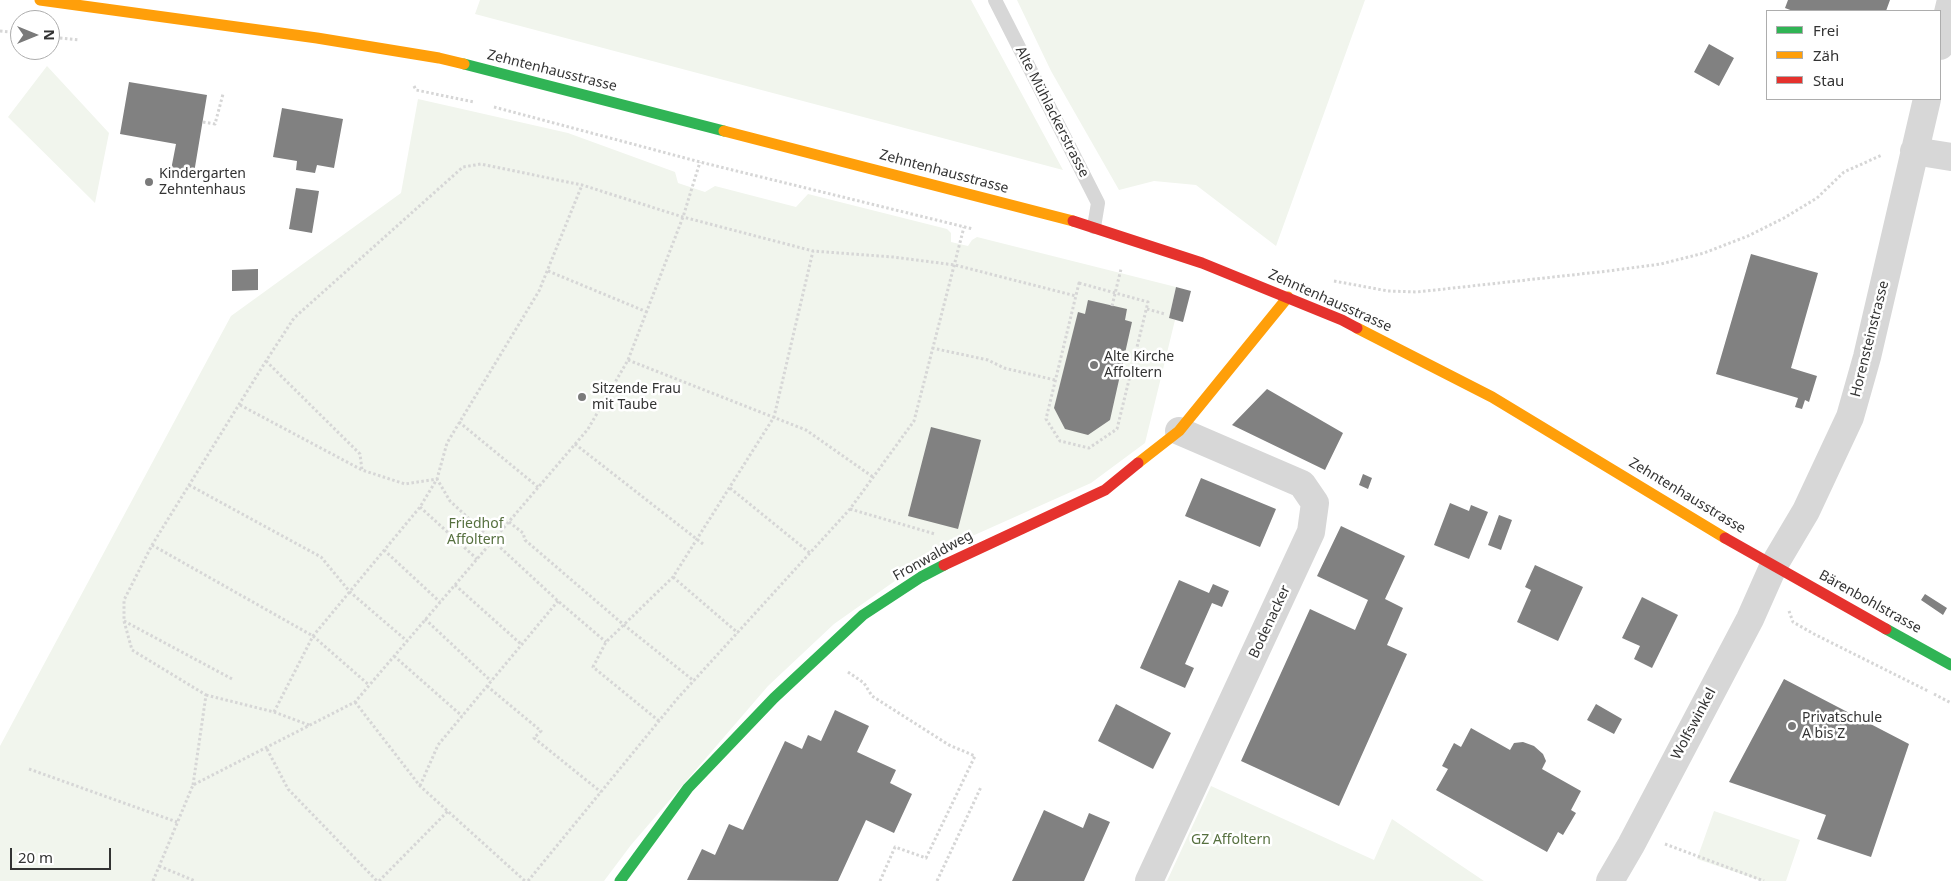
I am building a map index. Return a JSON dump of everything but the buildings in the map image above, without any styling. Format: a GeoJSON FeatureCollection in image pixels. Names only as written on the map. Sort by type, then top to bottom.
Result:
{"type":"FeatureCollection","features":[{"type":"Feature","properties":{"kind":"street"},"geometry":{"type":"LineString","coordinates":[[1941,42],[1951,0]]}},
{"type":"Feature","properties":{"kind":"street","name":"Zehntenhausstrasse"},"geometry":{"type":"LineString","coordinates":[[57,1],[317,38],[439,58],[1094,227],[1202,263],[1342,320],[1492,397],[1774,566]]}},
{"type":"Feature","properties":{"kind":"street","name":"Horensteinstrasse"},"geometry":{"type":"LineString","coordinates":[[1774,566],[1806,511],[1850,417],[1868,357],[1927,100]]}},
{"type":"Feature","properties":{"kind":"street"},"geometry":{"type":"LineString","coordinates":[[1914,151],[1951,157]]}},
{"type":"Feature","properties":{"kind":"street","name":"Fronwaldweg"},"geometry":{"type":"LineString","coordinates":[[620,881],[688,788],[774,698],[863,615],[921,577],[955,559],[1105,490],[1179,431],[1288,297]]}},
{"type":"Feature","properties":{"kind":"street","name":"Bodenacker"},"geometry":{"type":"LineString","coordinates":[[1149,881],[1311,532],[1315,503],[1302,484],[1179,431]]}},
{"type":"Feature","properties":{"kind":"street","name":"Bärenbohlstrasse"},"geometry":{"type":"LineString","coordinates":[[1774,566],[1951,665]]}},
{"type":"Feature","properties":{"kind":"street","name":"Wolfswinkel"},"geometry":{"type":"LineString","coordinates":[[1610,881],[1631,845],[1750,619],[1774,566]]}},
{"type":"Feature","properties":{"kind":"lane","name":"Alte Mühlackerstrasse"},"geometry":{"type":"LineString","coordinates":[[995,0],[1098,203],[1094,227]]}},
{"type":"Feature","properties":{"kind":"path"},"geometry":{"type":"LineString","coordinates":[[410,79],[416,90],[474,102]]}},
{"type":"Feature","properties":{"kind":"path"},"geometry":{"type":"LineString","coordinates":[[203,122],[215,124],[223,94]]}},
{"type":"Feature","properties":{"kind":"path"},"geometry":{"type":"LineString","coordinates":[[355,702],[420,786],[526,881],[659,721],[850,509],[914,421],[964,227],[700,162],[493,107]]}},
{"type":"Feature","properties":{"kind":"path"},"geometry":{"type":"LineString","coordinates":[[1326,280],[1388,291],[1417,292],[1661,264],[1704,252],[1748,236],[1784,218],[1816,198],[1844,172],[1892,151],[1914,151]]}},
{"type":"Feature","properties":{"kind":"path"},"geometry":{"type":"LineString","coordinates":[[193,786],[355,702],[588,429],[628,360],[683,217],[700,162]]}},
{"type":"Feature","properties":{"kind":"path"},"geometry":{"type":"LineString","coordinates":[[310,726],[274,712],[206,695],[132,650],[124,620],[124,600],[152,545],[294,318],[463,166],[481,164],[582,185],[683,217],[813,251],[892,257],[955,265],[1076,296]]}},
{"type":"Feature","properties":{"kind":"path"},"geometry":{"type":"LineString","coordinates":[[274,712],[313,636],[420,507],[437,479],[447,443],[540,291],[582,185]]}},
{"type":"Feature","properties":{"kind":"path"},"geometry":{"type":"LineString","coordinates":[[659,721],[593,667],[606,642],[673,577],[774,417],[813,251]]}},
{"type":"Feature","properties":{"kind":"path"},"geometry":{"type":"LineString","coordinates":[[548,271],[647,312]]}},
{"type":"Feature","properties":{"kind":"path"},"geometry":{"type":"LineString","coordinates":[[1112,306],[1120,274]]}},
{"type":"Feature","properties":{"kind":"path"},"geometry":{"type":"LineString","coordinates":[[1079,283],[1114,293],[1148,302],[1117,429],[1090,448],[1060,442],[1046,419],[1079,283]]}},
{"type":"Feature","properties":{"kind":"path"},"geometry":{"type":"LineString","coordinates":[[1147,309],[1165,314]]}},
{"type":"Feature","properties":{"kind":"path"},"geometry":{"type":"LineString","coordinates":[[932,348],[988,360],[1004,368],[1055,380]]}},
{"type":"Feature","properties":{"kind":"path"},"geometry":{"type":"LineString","coordinates":[[628,360],[806,430],[873,477]]}},
{"type":"Feature","properties":{"kind":"path"},"geometry":{"type":"LineString","coordinates":[[266,361],[360,454],[362,470]]}},
{"type":"Feature","properties":{"kind":"path"},"geometry":{"type":"LineString","coordinates":[[240,405],[362,470],[405,484],[437,479]]}},
{"type":"Feature","properties":{"kind":"path"},"geometry":{"type":"LineString","coordinates":[[459,422],[538,487]]}},
{"type":"Feature","properties":{"kind":"path"},"geometry":{"type":"LineString","coordinates":[[575,444],[703,544]]}},
{"type":"Feature","properties":{"kind":"path"},"geometry":{"type":"LineString","coordinates":[[437,479],[450,501],[492,542],[606,642]]}},
{"type":"Feature","properties":{"kind":"path"},"geometry":{"type":"LineString","coordinates":[[189,485],[321,557],[350,592],[406,642]]}},
{"type":"Feature","properties":{"kind":"path"},"geometry":{"type":"LineString","coordinates":[[730,488],[810,553]]}},
{"type":"Feature","properties":{"kind":"path"},"geometry":{"type":"LineString","coordinates":[[420,507],[477,559]]}},
{"type":"Feature","properties":{"kind":"path"},"geometry":{"type":"LineString","coordinates":[[850,509],[937,535],[955,559]]}},
{"type":"Feature","properties":{"kind":"path"},"geometry":{"type":"LineString","coordinates":[[509,522],[522,533],[525,540],[624,625],[694,681]]}},
{"type":"Feature","properties":{"kind":"path"},"geometry":{"type":"LineString","coordinates":[[152,545],[313,636],[369,685]]}},
{"type":"Feature","properties":{"kind":"path"},"geometry":{"type":"LineString","coordinates":[[384,550],[440,602]]}},
{"type":"Feature","properties":{"kind":"path"},"geometry":{"type":"LineString","coordinates":[[673,577],[738,633]]}},
{"type":"Feature","properties":{"kind":"path"},"geometry":{"type":"LineString","coordinates":[[455,585],[522,645]]}},
{"type":"Feature","properties":{"kind":"path"},"geometry":{"type":"LineString","coordinates":[[420,786],[438,745],[558,601]]}},
{"type":"Feature","properties":{"kind":"path"},"geometry":{"type":"LineString","coordinates":[[425,619],[491,681]]}},
{"type":"Feature","properties":{"kind":"path"},"geometry":{"type":"LineString","coordinates":[[124,620],[234,680]]}},
{"type":"Feature","properties":{"kind":"path"},"geometry":{"type":"LineString","coordinates":[[1793,622],[1951,703]]}},
{"type":"Feature","properties":{"kind":"path"},"geometry":{"type":"LineString","coordinates":[[821,654],[864,683],[872,696],[949,745],[975,756],[926,858],[895,847],[880,881]]}},
{"type":"Feature","properties":{"kind":"path"},"geometry":{"type":"LineString","coordinates":[[394,656],[462,716]]}},
{"type":"Feature","properties":{"kind":"path"},"geometry":{"type":"LineString","coordinates":[[487,686],[541,731],[534,738],[601,792]]}},
{"type":"Feature","properties":{"kind":"path"},"geometry":{"type":"LineString","coordinates":[[153,881],[193,786],[206,695]]}},
{"type":"Feature","properties":{"kind":"path"},"geometry":{"type":"LineString","coordinates":[[267,749],[288,789],[378,881],[448,811]]}},
{"type":"Feature","properties":{"kind":"path"},"geometry":{"type":"LineString","coordinates":[[29,769],[177,822]]}},
{"type":"Feature","properties":{"kind":"path"},"geometry":{"type":"LineString","coordinates":[[937,881],[981,787]]}},
{"type":"Feature","properties":{"kind":"path"},"geometry":{"type":"LineString","coordinates":[[1665,844],[1764,881]]}},
{"type":"Feature","properties":{"kind":"path"},"geometry":{"type":"LineString","coordinates":[[159,866],[195,881]]}},
{"type":"Feature","properties":{"kind":"green space"},"geometry":{"type":"Polygon","coordinates":[[[480,0],[971,0],[1063,170],[475,14],[480,0]]]}},
{"type":"Feature","properties":{"kind":"green space"},"geometry":{"type":"Polygon","coordinates":[[[1017,0],[1365,0],[1276,246],[1196,185],[1154,181],[1119,190],[1051,71],[1017,0]]]}},
{"type":"Feature","properties":{"kind":"green space"},"geometry":{"type":"Polygon","coordinates":[[[47,66],[109,133],[95,203],[8,117],[47,66]]]}},
{"type":"Feature","properties":{"kind":"green space","name":"Friedhof Affoltern"},"geometry":{"type":"Polygon","coordinates":[[[418,99],[568,133],[675,172],[678,183],[705,192],[715,186],[796,207],[808,194],[947,229],[951,233],[951,242],[968,246],[977,237],[1176,287],[1169,318],[1175,320],[1145,443],[1091,483],[970,537],[926,559],[834,624],[768,686],[631,845],[604,881],[0,881],[0,746],[231,316],[401,193],[418,99]]]}},
{"type":"Feature","properties":{"kind":"green space","name":"GZ Affoltern"},"geometry":{"type":"Polygon","coordinates":[[[1211,786],[1374,860],[1392,819],[1484,881],[1167,881],[1211,786]]]}},
{"type":"Feature","properties":{"kind":"green space"},"geometry":{"type":"Polygon","coordinates":[[[1714,811],[1800,840],[1786,881],[1762,881],[1697,859],[1714,811]]]}},
{"type":"Feature","properties":{"kind":"traffic: fast"},"geometry":{"type":"LineString","coordinates":[[464,64],[724,131]]}},
{"type":"Feature","properties":{"kind":"traffic: fast"},"geometry":{"type":"LineString","coordinates":[[620,881],[688,788],[774,698],[863,615],[921,577],[944,565]]}},
{"type":"Feature","properties":{"kind":"traffic: fast"},"geometry":{"type":"LineString","coordinates":[[1886,629],[1951,665]]}},
{"type":"Feature","properties":{"kind":"traffic: slow"},"geometry":{"type":"LineString","coordinates":[[40,0],[317,38],[439,58],[464,64]]}},
{"type":"Feature","properties":{"kind":"traffic: slow"},"geometry":{"type":"LineString","coordinates":[[724,131],[1073,221]]}},
{"type":"Feature","properties":{"kind":"traffic: slow"},"geometry":{"type":"LineString","coordinates":[[1138,463],[1179,431],[1288,297]]}},
{"type":"Feature","properties":{"kind":"traffic: slow"},"geometry":{"type":"LineString","coordinates":[[1357,328],[1492,397],[1725,538]]}},
{"type":"Feature","properties":{"kind":"traffic: jam"},"geometry":{"type":"LineString","coordinates":[[1073,221],[1202,263],[1342,320],[1357,328]]}},
{"type":"Feature","properties":{"kind":"traffic: jam"},"geometry":{"type":"LineString","coordinates":[[944,565],[1105,490],[1138,463]]}},
{"type":"Feature","properties":{"kind":"traffic: jam"},"geometry":{"type":"LineString","coordinates":[[1725,538],[1886,629]]}},
{"type":"Feature","properties":{"kind":"place","name":"Kindergarten Zehntenhaus"},"geometry":{"type":"Point","coordinates":[149,182]}},
{"type":"Feature","properties":{"kind":"place","name":"Alte Kirche Affoltern"},"geometry":{"type":"Point","coordinates":[1094,365]}},
{"type":"Feature","properties":{"kind":"place","name":"Sitzende Frau mit Taube"},"geometry":{"type":"Point","coordinates":[582,397]}},
{"type":"Feature","properties":{"kind":"place","name":"Privatschule A bis Z"},"geometry":{"type":"Point","coordinates":[1792,726]}}]}
